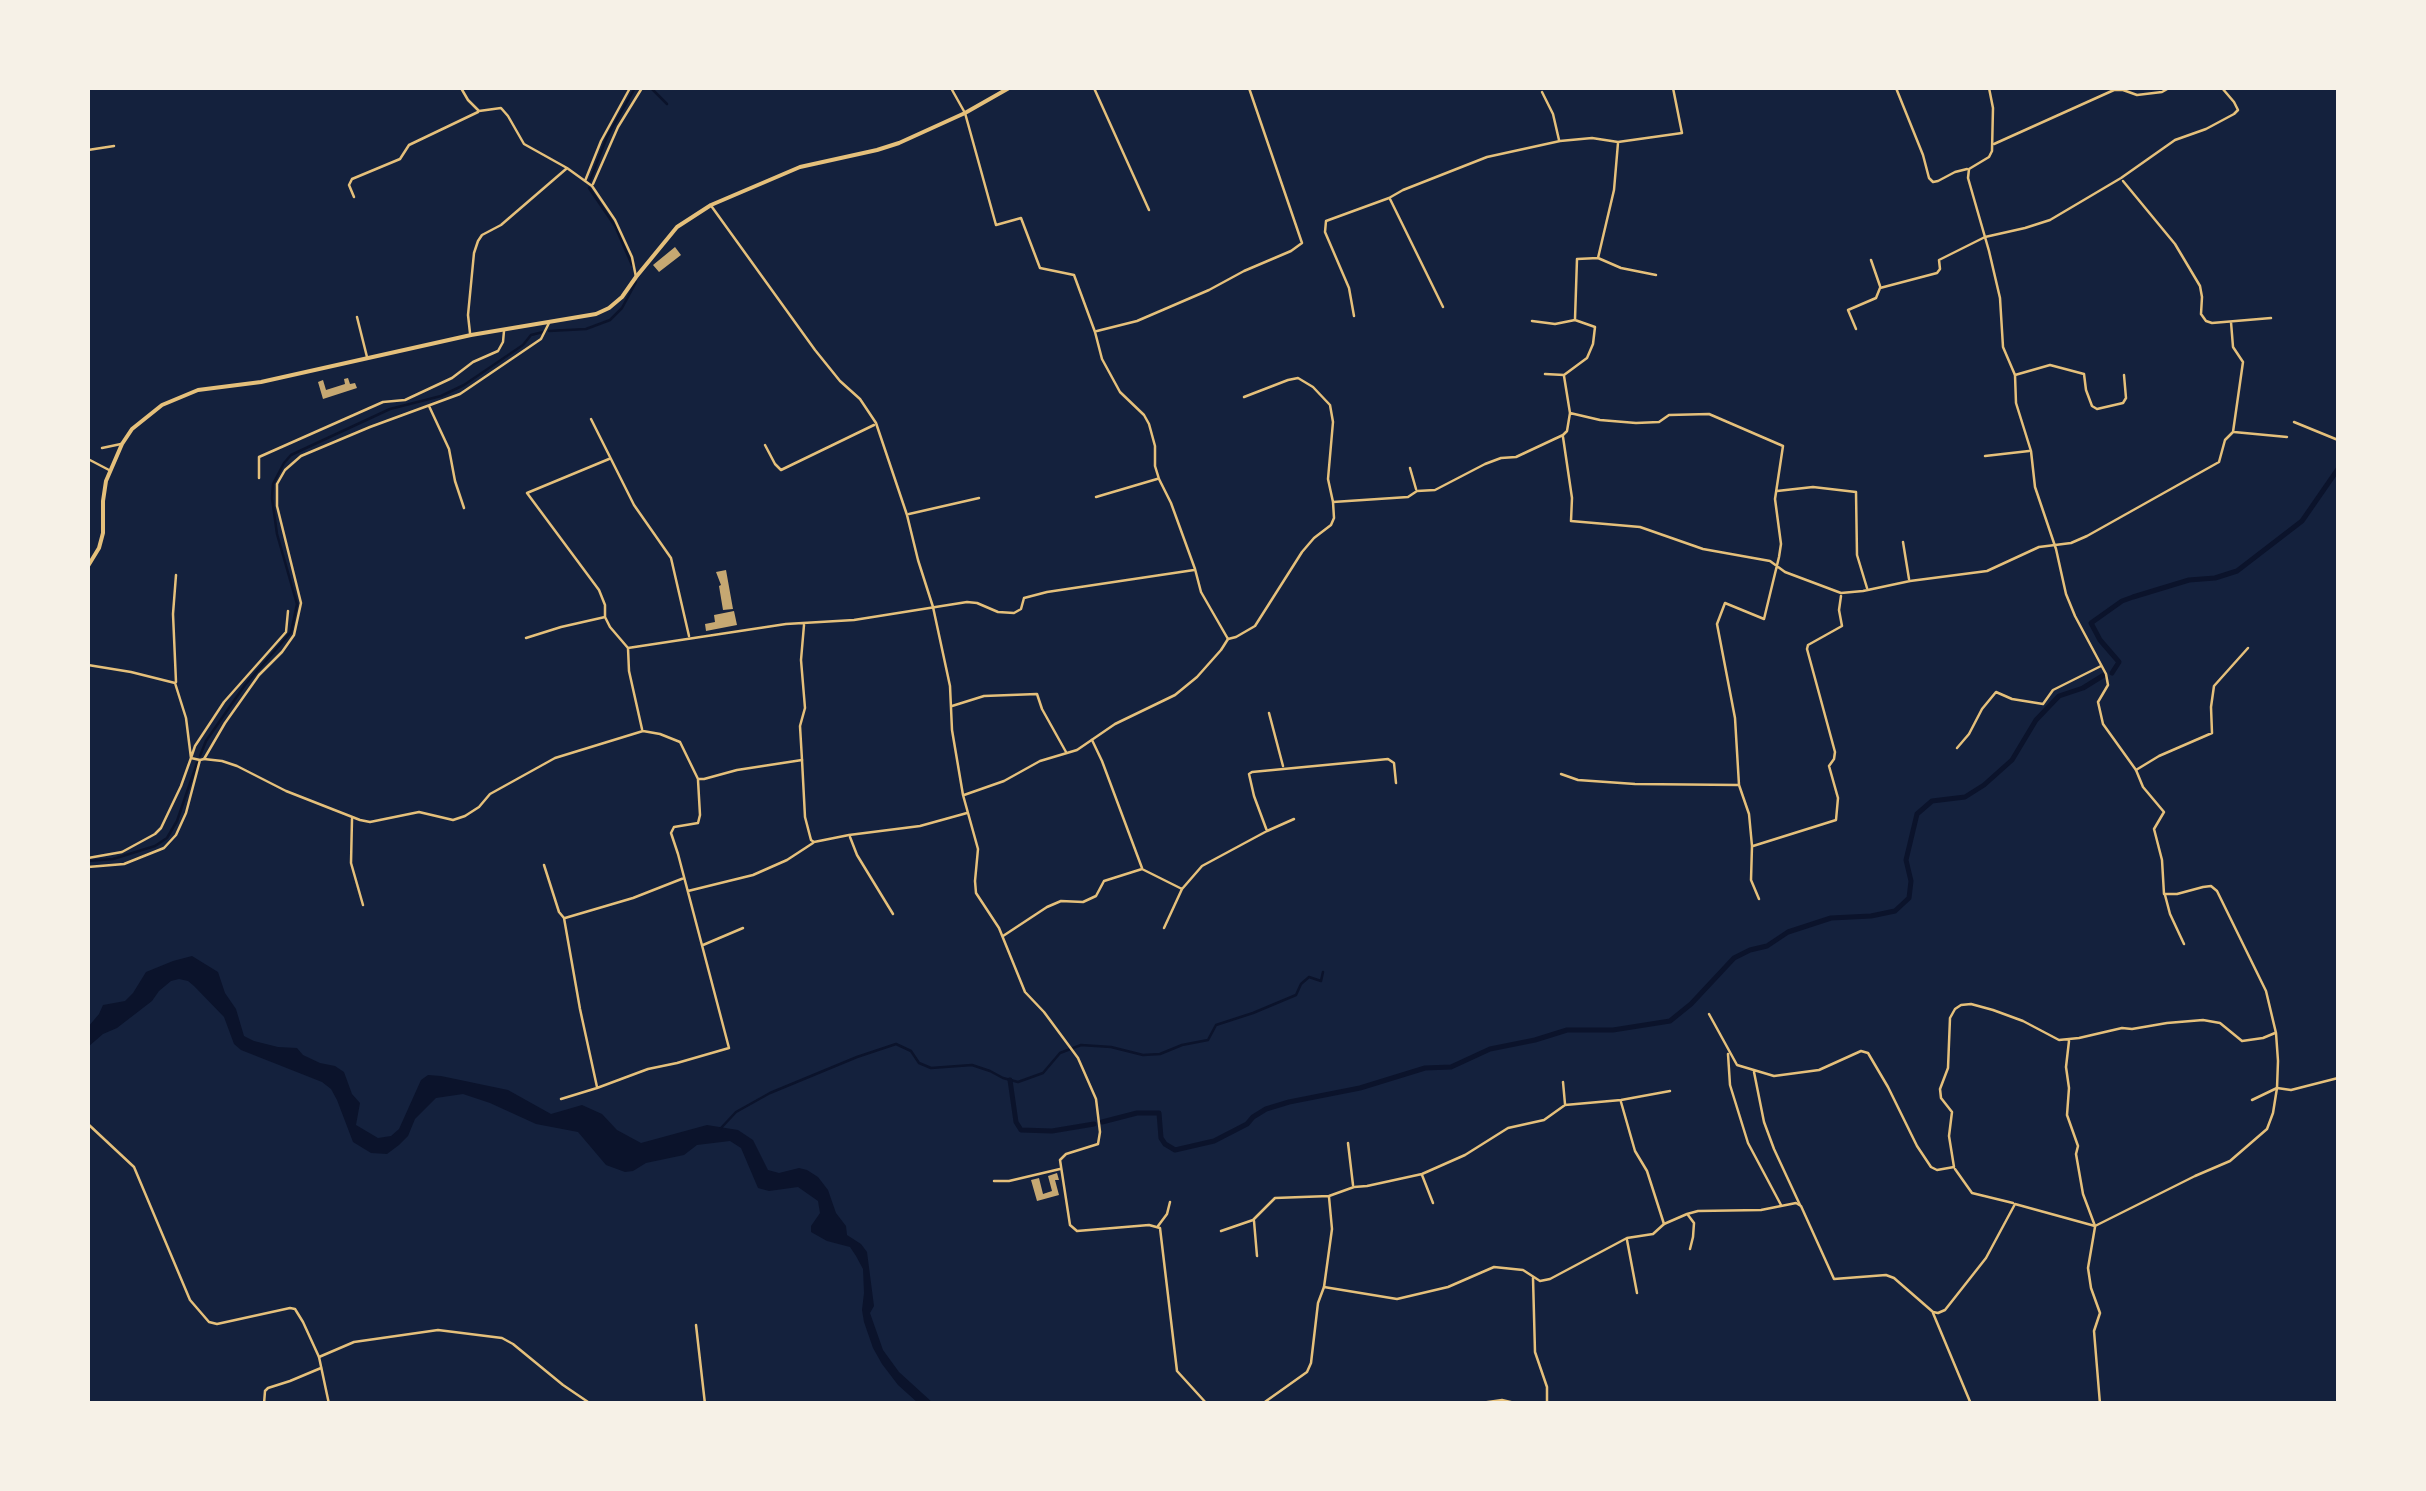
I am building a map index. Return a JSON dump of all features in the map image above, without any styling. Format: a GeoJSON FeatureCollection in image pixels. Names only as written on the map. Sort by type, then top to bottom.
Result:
{"type":"FeatureCollection","features":[{"type":"Feature","properties":{"kind":"main road"},"geometry":{"type":"LineString","coordinates":[[88,566],[102,533],[103,501],[110,470],[132,429],[162,405],[198,390],[262,382],[471,335],[579,318],[609,308],[677,227],[711,206],[800,167],[877,150],[965,113],[1009,88]]}},
{"type":"Feature","properties":{"kind":"street"},"geometry":{"type":"LineString","coordinates":[[461,88],[479,112]]}},
{"type":"Feature","properties":{"kind":"street"},"geometry":{"type":"LineString","coordinates":[[585,182],[601,141],[630,88]]}},
{"type":"Feature","properties":{"kind":"street"},"geometry":{"type":"LineString","coordinates":[[592,186],[618,127],[642,88]]}},
{"type":"Feature","properties":{"kind":"street"},"geometry":{"type":"LineString","coordinates":[[952,88],[965,113],[996,225],[1022,218],[1040,268],[1074,275],[1102,359],[1120,392],[1149,424],[1155,466],[1196,569],[1201,592],[1228,638]]}},
{"type":"Feature","properties":{"kind":"street"},"geometry":{"type":"LineString","coordinates":[[1094,88],[1149,210]]}},
{"type":"Feature","properties":{"kind":"street"},"geometry":{"type":"LineString","coordinates":[[1095,332],[1155,314],[1302,243],[1252,88]]}},
{"type":"Feature","properties":{"kind":"street"},"geometry":{"type":"LineString","coordinates":[[1354,316],[1349,288],[1326,232],[1326,221],[1486,158],[1560,141],[1592,138],[1618,142],[1682,133],[1673,88]]}},
{"type":"Feature","properties":{"kind":"street"},"geometry":{"type":"LineString","coordinates":[[1896,88],[1933,182],[1969,170],[1989,156],[1993,108],[1989,88]]}},
{"type":"Feature","properties":{"kind":"street"},"geometry":{"type":"LineString","coordinates":[[1992,145],[2114,90],[2137,95],[2170,88]]}},
{"type":"Feature","properties":{"kind":"street"},"geometry":{"type":"LineString","coordinates":[[1880,288],[1937,273],[1939,260],[1985,236],[2050,220],[2175,140],[2234,114],[2238,110],[2222,88]]}},
{"type":"Feature","properties":{"kind":"street"},"geometry":{"type":"LineString","coordinates":[[1542,92],[1560,141]]}},
{"type":"Feature","properties":{"kind":"street"},"geometry":{"type":"LineString","coordinates":[[354,197],[349,184],[352,179],[400,159],[409,145],[479,112],[501,108],[524,144],[592,186],[615,220],[632,257],[636,277]]}},
{"type":"Feature","properties":{"kind":"street"},"geometry":{"type":"LineString","coordinates":[[1598,258],[1610,213],[1618,142]]}},
{"type":"Feature","properties":{"kind":"street"},"geometry":{"type":"LineString","coordinates":[[88,150],[114,146]]}},
{"type":"Feature","properties":{"kind":"street"},"geometry":{"type":"LineString","coordinates":[[471,335],[468,315],[478,241],[567,168]]}},
{"type":"Feature","properties":{"kind":"street"},"geometry":{"type":"LineString","coordinates":[[1969,170],[2000,298],[2003,347],[2014,375],[2016,402],[2035,487],[2066,594],[2106,674],[2108,685],[2098,702],[2103,724],[2136,770],[2143,787],[2164,812],[2154,829],[2162,860],[2164,894],[2184,944]]}},
{"type":"Feature","properties":{"kind":"street"},"geometry":{"type":"LineString","coordinates":[[2121,178],[2175,244],[2200,286],[2203,318],[2212,323],[2271,318]]}},
{"type":"Feature","properties":{"kind":"street"},"geometry":{"type":"LineString","coordinates":[[1389,198],[1444,307]]}},
{"type":"Feature","properties":{"kind":"street"},"geometry":{"type":"LineString","coordinates":[[711,206],[815,350],[876,424],[908,515],[950,686],[952,730],[963,795],[978,849],[975,888],[1003,936],[1025,992],[1073,1051],[1096,1099],[1100,1140],[1094,1146],[1062,1156],[1060,1169],[1072,1229],[1077,1232],[1158,1226],[1170,1202]]}},
{"type":"Feature","properties":{"kind":"street"},"geometry":{"type":"LineString","coordinates":[[1576,320],[1577,259],[1598,258],[1621,268],[1656,275]]}},
{"type":"Feature","properties":{"kind":"street"},"geometry":{"type":"LineString","coordinates":[[1856,329],[1848,310],[1876,298],[1880,288],[1871,260]]}},
{"type":"Feature","properties":{"kind":"street"},"geometry":{"type":"LineString","coordinates":[[357,317],[367,359]]}},
{"type":"Feature","properties":{"kind":"street"},"geometry":{"type":"LineString","coordinates":[[1532,321],[1555,324],[1576,320],[1594,327],[1588,358],[1564,375],[1545,374]]}},
{"type":"Feature","properties":{"kind":"street"},"geometry":{"type":"LineString","coordinates":[[1563,435],[1572,498],[1571,521],[1640,527],[1702,549],[1770,561],[1785,572],[1841,593],[1987,572],[2040,548],[2087,536],[2219,462],[2225,440],[2232,432],[2243,359],[2233,347],[2231,322]]}},
{"type":"Feature","properties":{"kind":"street"},"geometry":{"type":"LineString","coordinates":[[88,868],[124,864],[164,848],[176,835],[202,760],[260,675],[294,635],[300,602],[277,506],[277,484],[284,470],[301,456],[460,394],[541,339],[548,323]]}},
{"type":"Feature","properties":{"kind":"street"},"geometry":{"type":"LineString","coordinates":[[259,478],[259,457],[383,402],[405,400],[452,378],[472,362],[498,351],[504,330]]}},
{"type":"Feature","properties":{"kind":"street"},"geometry":{"type":"LineString","coordinates":[[2014,375],[2050,365],[2084,374],[2086,390],[2096,409],[2123,403],[2124,375]]}},
{"type":"Feature","properties":{"kind":"street"},"geometry":{"type":"LineString","coordinates":[[1333,502],[1408,497],[1417,491],[1435,490],[1485,464],[1516,456],[1563,435],[1570,413],[1564,375]]}},
{"type":"Feature","properties":{"kind":"street"},"geometry":{"type":"LineString","coordinates":[[1228,638],[1236,638],[1256,626],[1302,552],[1334,518],[1328,479],[1333,422],[1330,406],[1298,378],[1244,398]]}},
{"type":"Feature","properties":{"kind":"street"},"geometry":{"type":"LineString","coordinates":[[428,404],[449,449],[464,508]]}},
{"type":"Feature","properties":{"kind":"street"},"geometry":{"type":"LineString","coordinates":[[1570,413],[1636,423],[1659,422],[1669,414],[1710,414],[1783,446],[1776,490],[1778,567],[1764,619],[1725,603],[1717,624],[1735,718],[1739,785],[1748,814],[1751,880],[1760,898]]}},
{"type":"Feature","properties":{"kind":"street"},"geometry":{"type":"LineString","coordinates":[[591,419],[634,505],[671,558],[689,638]]}},
{"type":"Feature","properties":{"kind":"street"},"geometry":{"type":"LineString","coordinates":[[2294,422],[2338,440]]}},
{"type":"Feature","properties":{"kind":"street"},"geometry":{"type":"LineString","coordinates":[[765,445],[781,470],[876,424]]}},
{"type":"Feature","properties":{"kind":"street"},"geometry":{"type":"LineString","coordinates":[[2232,432],[2287,437]]}},
{"type":"Feature","properties":{"kind":"street"},"geometry":{"type":"LineString","coordinates":[[102,448],[122,444]]}},
{"type":"Feature","properties":{"kind":"street"},"geometry":{"type":"LineString","coordinates":[[1985,456],[2030,451]]}},
{"type":"Feature","properties":{"kind":"street"},"geometry":{"type":"LineString","coordinates":[[88,458],[110,470]]}},
{"type":"Feature","properties":{"kind":"street"},"geometry":{"type":"LineString","coordinates":[[609,459],[528,493],[599,590],[610,627],[628,648],[629,672],[643,731]]}},
{"type":"Feature","properties":{"kind":"street"},"geometry":{"type":"LineString","coordinates":[[1410,468],[1417,491]]}},
{"type":"Feature","properties":{"kind":"street"},"geometry":{"type":"LineString","coordinates":[[1096,497],[1159,478]]}},
{"type":"Feature","properties":{"kind":"street"},"geometry":{"type":"LineString","coordinates":[[1776,490],[1813,486],[1856,492],[1857,555],[1868,590]]}},
{"type":"Feature","properties":{"kind":"street"},"geometry":{"type":"LineString","coordinates":[[908,515],[978,498]]}},
{"type":"Feature","properties":{"kind":"street"},"geometry":{"type":"LineString","coordinates":[[1903,542],[1910,581]]}},
{"type":"Feature","properties":{"kind":"street"},"geometry":{"type":"LineString","coordinates":[[628,648],[967,602],[1014,613],[1021,609],[1024,598],[1196,569]]}},
{"type":"Feature","properties":{"kind":"street"},"geometry":{"type":"LineString","coordinates":[[176,575],[176,684],[186,718],[191,758]]}},
{"type":"Feature","properties":{"kind":"street"},"geometry":{"type":"LineString","coordinates":[[1752,846],[1836,820],[1838,798],[1829,766],[1835,752],[1807,649],[1842,626],[1841,593]]}},
{"type":"Feature","properties":{"kind":"street"},"geometry":{"type":"LineString","coordinates":[[88,858],[122,852],[155,834],[165,820],[195,746],[224,702],[286,632],[288,610]]}},
{"type":"Feature","properties":{"kind":"street"},"geometry":{"type":"LineString","coordinates":[[526,638],[605,616]]}},
{"type":"Feature","properties":{"kind":"street"},"geometry":{"type":"LineString","coordinates":[[804,624],[801,660],[805,708],[800,726],[805,817],[814,842]]}},
{"type":"Feature","properties":{"kind":"street"},"geometry":{"type":"LineString","coordinates":[[963,795],[1004,781],[1040,761],[1077,750],[1115,724],[1175,696],[1228,638]]}},
{"type":"Feature","properties":{"kind":"street"},"geometry":{"type":"LineString","coordinates":[[2136,770],[2212,732],[2214,686],[2248,648]]}},
{"type":"Feature","properties":{"kind":"street"},"geometry":{"type":"LineString","coordinates":[[88,665],[176,684]]}},
{"type":"Feature","properties":{"kind":"street"},"geometry":{"type":"LineString","coordinates":[[1957,748],[1996,692],[2043,704],[2053,690],[2102,666]]}},
{"type":"Feature","properties":{"kind":"street"},"geometry":{"type":"LineString","coordinates":[[951,706],[984,696],[1037,694],[1066,752]]}},
{"type":"Feature","properties":{"kind":"street"},"geometry":{"type":"LineString","coordinates":[[1269,714],[1283,768]]}},
{"type":"Feature","properties":{"kind":"street"},"geometry":{"type":"LineString","coordinates":[[191,758],[237,766],[286,791],[370,822],[419,812],[460,819],[490,794],[555,758],[643,731],[680,742],[698,778],[700,815],[698,823],[674,827],[671,833],[728,1048],[648,1068],[561,1099]]}},
{"type":"Feature","properties":{"kind":"street"},"geometry":{"type":"LineString","coordinates":[[1092,740],[1142,869]]}},
{"type":"Feature","properties":{"kind":"street"},"geometry":{"type":"LineString","coordinates":[[1267,830],[1249,774],[1388,758],[1394,763],[1396,783]]}},
{"type":"Feature","properties":{"kind":"street"},"geometry":{"type":"LineString","coordinates":[[698,778],[802,760]]}},
{"type":"Feature","properties":{"kind":"street"},"geometry":{"type":"LineString","coordinates":[[1561,774],[1578,780],[1635,784],[1739,785]]}},
{"type":"Feature","properties":{"kind":"street"},"geometry":{"type":"LineString","coordinates":[[688,892],[753,875],[788,860],[814,842],[920,826],[969,812]]}},
{"type":"Feature","properties":{"kind":"street"},"geometry":{"type":"LineString","coordinates":[[352,818],[350,863],[363,905]]}},
{"type":"Feature","properties":{"kind":"street"},"geometry":{"type":"LineString","coordinates":[[1164,928],[1182,888],[1202,866],[1294,819]]}},
{"type":"Feature","properties":{"kind":"street"},"geometry":{"type":"LineString","coordinates":[[849,835],[857,856],[893,914]]}},
{"type":"Feature","properties":{"kind":"street"},"geometry":{"type":"LineString","coordinates":[[544,864],[564,918],[597,1088]]}},
{"type":"Feature","properties":{"kind":"street"},"geometry":{"type":"LineString","coordinates":[[1003,936],[1047,906],[1061,901],[1083,902],[1096,896],[1104,881],[1142,869],[1182,888]]}},
{"type":"Feature","properties":{"kind":"street"},"geometry":{"type":"LineString","coordinates":[[564,918],[684,878]]}},
{"type":"Feature","properties":{"kind":"street"},"geometry":{"type":"LineString","coordinates":[[2164,894],[2203,886],[2217,891],[2266,991],[2276,1033],[2277,1088],[2267,1129],[2230,1161],[2095,1226],[1972,1192],[1954,1167],[1952,1112],[1940,1089],[1948,1068],[1950,1018],[1960,1005],[1980,1006],[2023,1021],[2059,1040],[2122,1028],[2203,1020],[2220,1024],[2242,1041],[2276,1033]]}},
{"type":"Feature","properties":{"kind":"street"},"geometry":{"type":"LineString","coordinates":[[701,945],[743,928]]}},
{"type":"Feature","properties":{"kind":"street"},"geometry":{"type":"LineString","coordinates":[[1708,1014],[1737,1065],[1774,1076],[1829,1067],[1861,1051],[1868,1053],[1931,1167],[1954,1167]]}},
{"type":"Feature","properties":{"kind":"street"},"geometry":{"type":"LineString","coordinates":[[2069,1040],[2067,1115],[2078,1146],[2083,1194],[2095,1226],[2088,1268],[2100,1313],[2094,1331],[2100,1404]]}},
{"type":"Feature","properties":{"kind":"street"},"geometry":{"type":"LineString","coordinates":[[1728,1050],[1730,1084],[1748,1143],[1782,1207]]}},
{"type":"Feature","properties":{"kind":"street"},"geometry":{"type":"LineString","coordinates":[[1754,1070],[1769,1135],[1834,1280],[1886,1275],[1933,1312],[1971,1404]]}},
{"type":"Feature","properties":{"kind":"street"},"geometry":{"type":"LineString","coordinates":[[2252,1100],[2277,1088],[2291,1090],[2338,1078]]}},
{"type":"Feature","properties":{"kind":"street"},"geometry":{"type":"LineString","coordinates":[[1564,1082],[1565,1105]]}},
{"type":"Feature","properties":{"kind":"street"},"geometry":{"type":"LineString","coordinates":[[1221,1231],[1253,1220],[1275,1198],[1329,1196],[1354,1186],[1422,1174],[1465,1155],[1508,1128],[1544,1120],[1565,1105],[1670,1092]]}},
{"type":"Feature","properties":{"kind":"street"},"geometry":{"type":"LineString","coordinates":[[1621,1100],[1635,1152],[1647,1171],[1664,1224]]}},
{"type":"Feature","properties":{"kind":"street"},"geometry":{"type":"LineString","coordinates":[[88,1124],[134,1167],[186,1293],[210,1322],[217,1324],[294,1309],[319,1357],[329,1404]]}},
{"type":"Feature","properties":{"kind":"street"},"geometry":{"type":"LineString","coordinates":[[1348,1143],[1354,1186]]}},
{"type":"Feature","properties":{"kind":"street"},"geometry":{"type":"LineString","coordinates":[[994,1181],[1060,1169]]}},
{"type":"Feature","properties":{"kind":"street"},"geometry":{"type":"LineString","coordinates":[[1422,1174],[1433,1203]]}},
{"type":"Feature","properties":{"kind":"street"},"geometry":{"type":"LineString","coordinates":[[1262,1404],[1307,1372],[1310,1364],[1332,1229],[1329,1196]]}},
{"type":"Feature","properties":{"kind":"street"},"geometry":{"type":"LineString","coordinates":[[1324,1287],[1397,1298],[1448,1287],[1494,1267],[1517,1268],[1540,1282],[1627,1238],[1653,1234],[1664,1224],[1687,1214],[1760,1210],[1796,1203],[1801,1206]]}},
{"type":"Feature","properties":{"kind":"street"},"geometry":{"type":"LineString","coordinates":[[1933,1312],[1945,1310],[1986,1258],[2015,1204]]}},
{"type":"Feature","properties":{"kind":"street"},"geometry":{"type":"LineString","coordinates":[[1687,1214],[1694,1223],[1690,1250]]}},
{"type":"Feature","properties":{"kind":"street"},"geometry":{"type":"LineString","coordinates":[[1253,1220],[1256,1256]]}},
{"type":"Feature","properties":{"kind":"street"},"geometry":{"type":"LineString","coordinates":[[1158,1226],[1177,1371],[1208,1404]]}},
{"type":"Feature","properties":{"kind":"street"},"geometry":{"type":"LineString","coordinates":[[1627,1238],[1637,1293]]}},
{"type":"Feature","properties":{"kind":"street"},"geometry":{"type":"LineString","coordinates":[[1533,1278],[1535,1352],[1547,1387],[1546,1404]]}},
{"type":"Feature","properties":{"kind":"street"},"geometry":{"type":"LineString","coordinates":[[696,1326],[705,1404]]}},
{"type":"Feature","properties":{"kind":"street"},"geometry":{"type":"LineString","coordinates":[[319,1357],[354,1342],[438,1330],[502,1338],[591,1404]]}},
{"type":"Feature","properties":{"kind":"street"},"geometry":{"type":"LineString","coordinates":[[264,1404],[268,1388],[320,1368]]}},
{"type":"Feature","properties":{"kind":"street"},"geometry":{"type":"LineString","coordinates":[[1474,1404],[1502,1400],[1520,1404]]}},
{"type":"Feature","properties":{"kind":"water"},"geometry":{"type":"Polygon","coordinates":[[[192,956],[218,972],[244,1036],[278,1047],[297,1048],[303,1055],[344,1072],[360,1103],[356,1125],[378,1138],[391,1136],[399,1129],[421,1080],[428,1075],[508,1090],[551,1114],[582,1105],[602,1114],[617,1130],[641,1143],[707,1125],[738,1130],[753,1140],[768,1170],[807,1170],[828,1190],[847,1235],[867,1252],[874,1306],[870,1313],[883,1350],[899,1372],[933,1403],[918,1403],[882,1364],[864,1322],[863,1269],[850,1247],[811,1232],[820,1213],[818,1201],[798,1187],[769,1191],[758,1188],[741,1148],[730,1141],[697,1145],[684,1155],[625,1172],[606,1165],[578,1132],[536,1124],[463,1094],[436,1098],[415,1119],[399,1145],[387,1154],[371,1153],[353,1142],[331,1089],[241,1050],[234,1044],[224,1017],[194,986],[179,979],[171,981],[152,1001],[88,1047],[88,1027],[103,1005],[125,1001],[146,972],[192,956]]]}},
{"type":"Feature","properties":{"kind":"building"},"geometry":{"type":"Polygon","coordinates":[[[675,247],[681,255],[659,272],[653,265],[675,247]]]}},
{"type":"Feature","properties":{"kind":"building"},"geometry":{"type":"Polygon","coordinates":[[[348,378],[357,388],[323,399],[318,382],[323,380],[326,390],[345,384],[344,379],[348,378]]]}},
{"type":"Feature","properties":{"kind":"building"},"geometry":{"type":"Polygon","coordinates":[[[726,570],[733,609],[723,610],[716,572],[726,570]]]}},
{"type":"Feature","properties":{"kind":"building"},"geometry":{"type":"Polygon","coordinates":[[[734,611],[737,625],[706,631],[705,624],[715,622],[714,615],[734,611]]]}},
{"type":"Feature","properties":{"kind":"building"},"geometry":{"type":"Polygon","coordinates":[[[1057,1173],[1059,1195],[1037,1201],[1031,1180],[1039,1178],[1043,1194],[1052,1191],[1048,1176],[1057,1173]]]}},
{"type":"Feature","properties":{"kind":"waterway"},"geometry":{"type":"LineString","coordinates":[[589,183],[607,137],[635,88]]}},
{"type":"Feature","properties":{"kind":"waterway"},"geometry":{"type":"LineString","coordinates":[[651,88],[667,104]]}},
{"type":"Feature","properties":{"kind":"waterway"},"geometry":{"type":"LineString","coordinates":[[589,188],[615,226],[632,265]]}},
{"type":"Feature","properties":{"kind":"waterway"},"geometry":{"type":"LineString","coordinates":[[549,331],[586,329],[610,320],[622,308],[636,282]]}},
{"type":"Feature","properties":{"kind":"waterway"},"geometry":{"type":"LineString","coordinates":[[200,756],[245,685],[291,632],[297,604],[277,534],[272,498],[273,484],[284,463],[291,455],[390,409],[441,396],[464,385],[523,345],[531,335],[543,332]]}},
{"type":"Feature","properties":{"kind":"waterway"},"geometry":{"type":"LineString","coordinates":[[2112,673],[2119,662],[2091,623],[2133,597],[2237,571],[2302,521],[2338,469]]}},
{"type":"Feature","properties":{"kind":"waterway"},"geometry":{"type":"LineString","coordinates":[[1102,1122],[1137,1113],[1159,1113],[1161,1138],[1175,1150],[1214,1141],[1266,1109],[1360,1088],[1425,1068],[1451,1067],[1490,1049],[1567,1030],[1613,1030],[1670,1021],[1734,958],[1750,950],[1831,918],[1895,911],[1909,898],[1911,881],[1906,860],[1917,814],[1932,801],[1965,797],[1984,785],[2012,760],[2036,720],[2059,696],[2104,675]]}},
{"type":"Feature","properties":{"kind":"waterway"},"geometry":{"type":"LineString","coordinates":[[88,861],[113,859],[155,846],[167,838],[197,763]]}},
{"type":"Feature","properties":{"kind":"waterway"},"geometry":{"type":"LineString","coordinates":[[721,1128],[736,1112],[770,1093],[896,1044],[931,1068],[972,1065],[1018,1082],[1043,1073],[1060,1053],[1081,1045],[1160,1054],[1208,1040],[1216,1025],[1296,995],[1309,977],[1321,981],[1323,972]]}},
{"type":"Feature","properties":{"kind":"waterway"},"geometry":{"type":"LineString","coordinates":[[1010,1080],[1016,1122],[1021,1130],[1052,1131],[1094,1124]]}}]}
